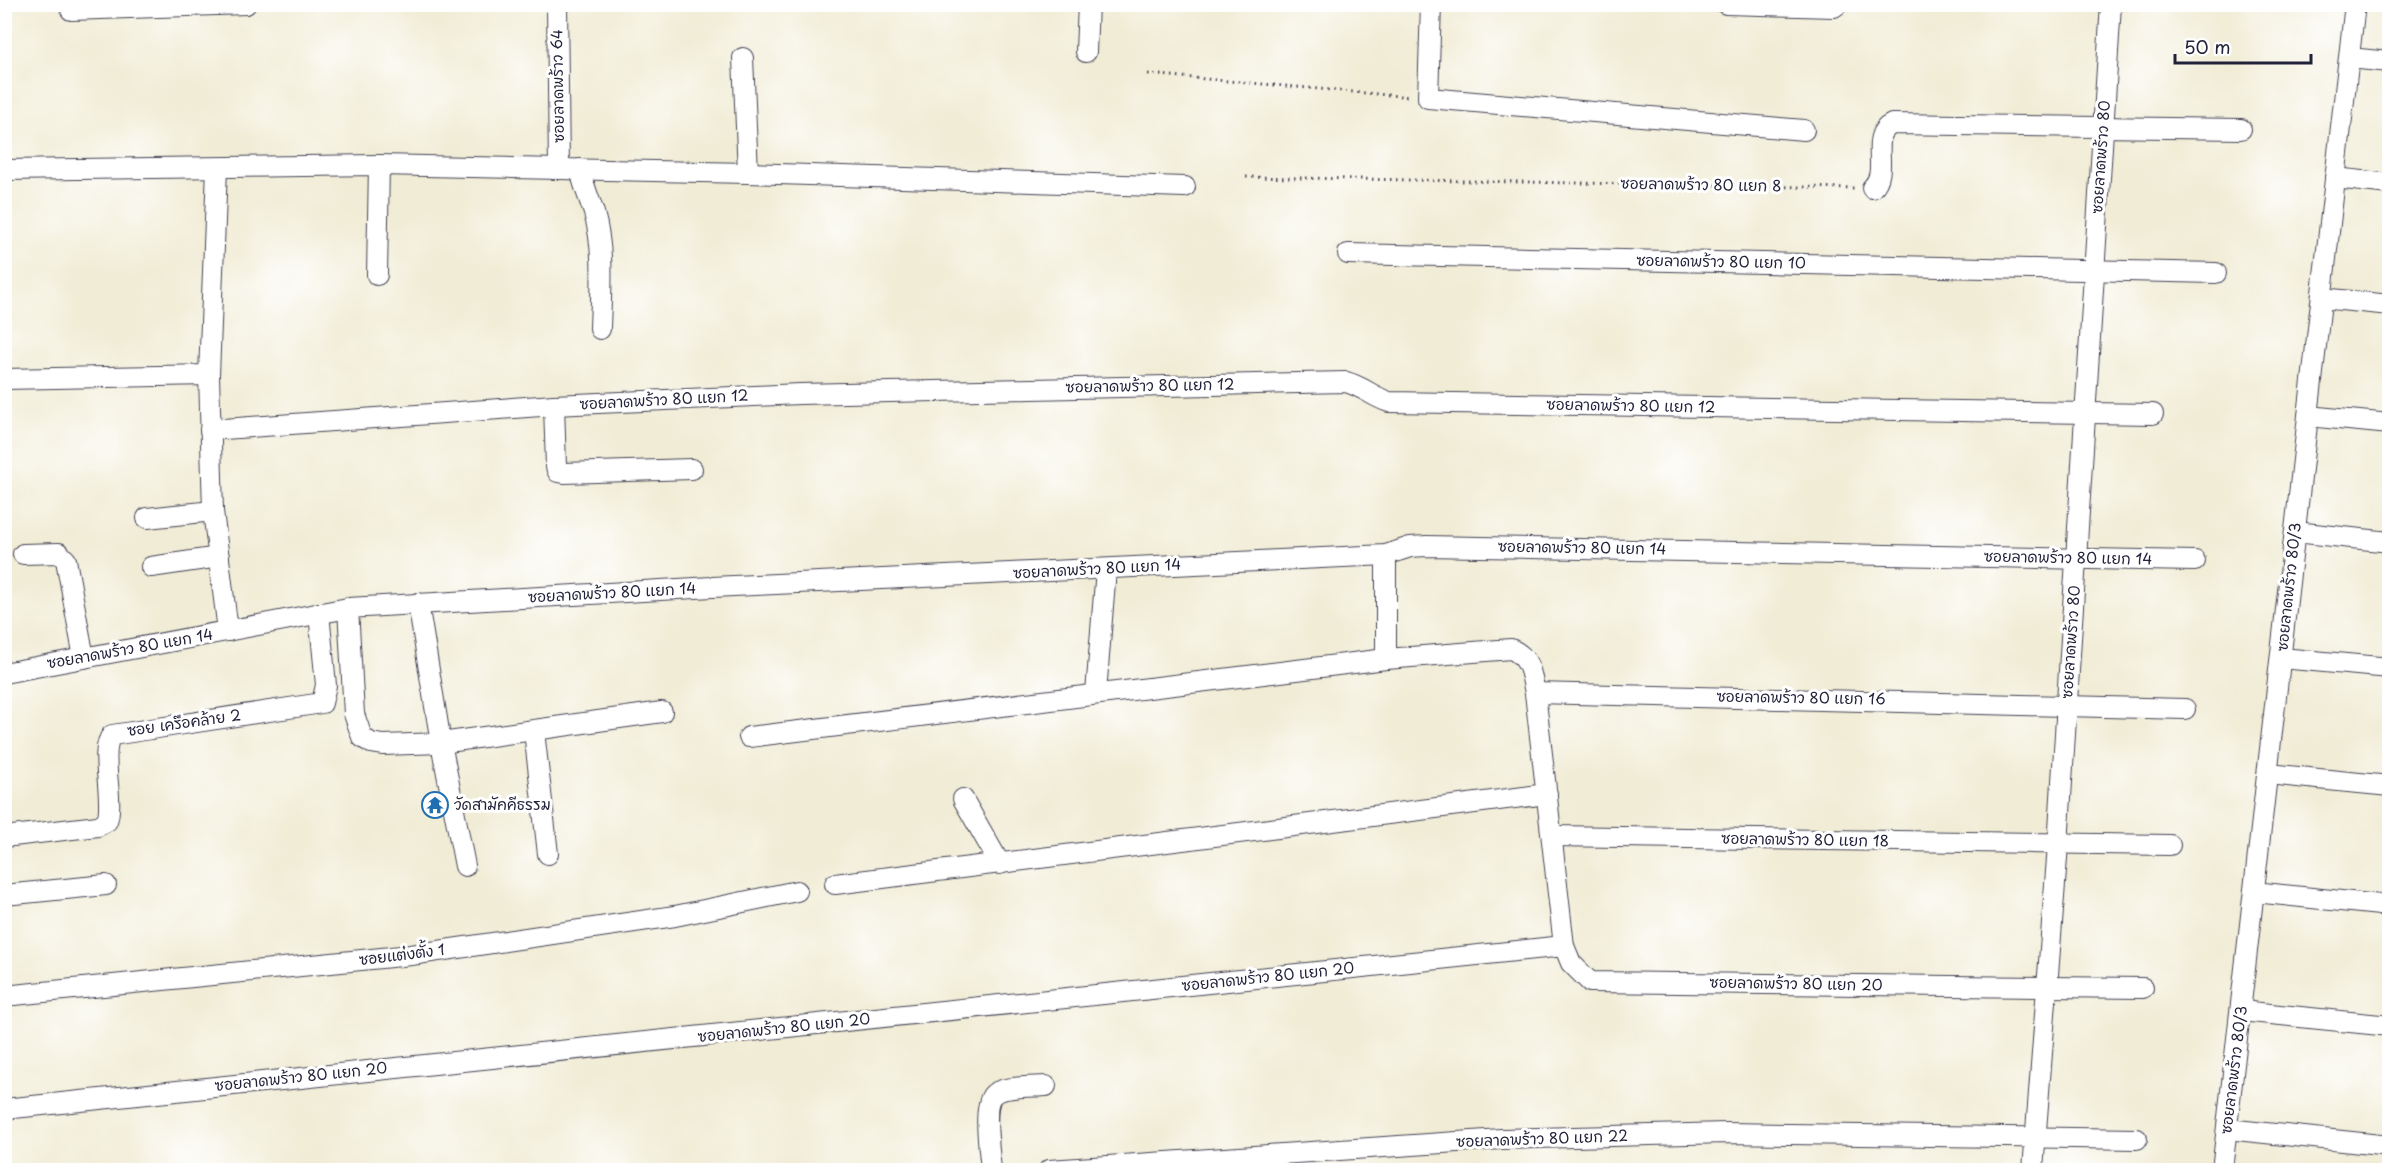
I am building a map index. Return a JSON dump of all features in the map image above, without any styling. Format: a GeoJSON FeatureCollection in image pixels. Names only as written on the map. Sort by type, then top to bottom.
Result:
{"type":"FeatureCollection","features":[{"type":"Feature","properties":{"kind":"street"},"geometry":{"type":"LineString","coordinates":[[71,7],[246,4]]}},
{"type":"Feature","properties":{"kind":"street","name":"ซอยลาดพร้าว 64"},"geometry":{"type":"LineString","coordinates":[[557,4],[559,168]]}},
{"type":"Feature","properties":{"kind":"street"},"geometry":{"type":"LineString","coordinates":[[1086,52],[1088,4]]}},
{"type":"Feature","properties":{"kind":"street"},"geometry":{"type":"LineString","coordinates":[[1431,4],[1428,98],[1804,130]]}},
{"type":"Feature","properties":{"kind":"street"},"geometry":{"type":"LineString","coordinates":[[1726,4],[1834,7],[1838,4]]}},
{"type":"Feature","properties":{"kind":"street","name":"ซอยลาดพร้าว 80"},"geometry":{"type":"LineString","coordinates":[[2033,1170],[2058,845],[2111,4]]}},
{"type":"Feature","properties":{"kind":"street","name":"ซอยลาดพร้าว 80/3"},"geometry":{"type":"LineString","coordinates":[[2222,1170],[2355,4]]}},
{"type":"Feature","properties":{"kind":"street"},"geometry":{"type":"LineString","coordinates":[[743,58],[748,173]]}},
{"type":"Feature","properties":{"kind":"street"},"geometry":{"type":"LineString","coordinates":[[2349,58],[2390,62]]}},
{"type":"Feature","properties":{"kind":"street"},"geometry":{"type":"LineString","coordinates":[[1872,188],[1880,178],[1880,134],[1885,127],[1892,124],[2241,129]]}},
{"type":"Feature","properties":{"kind":"street"},"geometry":{"type":"LineString","coordinates":[[377,275],[379,165]]}},
{"type":"Feature","properties":{"kind":"street"},"geometry":{"type":"LineString","coordinates":[[4,170],[379,165],[748,173],[1185,187]]}},
{"type":"Feature","properties":{"kind":"street"},"geometry":{"type":"LineString","coordinates":[[217,168],[209,375],[210,430],[213,511],[228,632]]}},
{"type":"Feature","properties":{"kind":"street"},"geometry":{"type":"LineString","coordinates":[[580,169],[586,194],[594,213],[602,268],[600,330]]}},
{"type":"Feature","properties":{"kind":"street"},"geometry":{"type":"LineString","coordinates":[[2335,178],[2390,184]]}},
{"type":"Feature","properties":{"kind":"street","name":"ซอยลาดพร้าว 80 แยก 10"},"geometry":{"type":"LineString","coordinates":[[1348,254],[2216,273]]}},
{"type":"Feature","properties":{"kind":"street"},"geometry":{"type":"LineString","coordinates":[[2322,298],[2390,305]]}},
{"type":"Feature","properties":{"kind":"street"},"geometry":{"type":"LineString","coordinates":[[4,379],[209,375]]}},
{"type":"Feature","properties":{"kind":"street","name":"ซอยลาดพร้าว 80 แยก 12"},"geometry":{"type":"LineString","coordinates":[[210,430],[554,405],[800,394],[1346,382],[1358,385],[1389,402],[2153,414]]}},
{"type":"Feature","properties":{"kind":"street"},"geometry":{"type":"LineString","coordinates":[[554,405],[558,472],[692,469]]}},
{"type":"Feature","properties":{"kind":"street"},"geometry":{"type":"LineString","coordinates":[[2308,416],[2390,424]]}},
{"type":"Feature","properties":{"kind":"street"},"geometry":{"type":"LineString","coordinates":[[147,518],[213,511]]}},
{"type":"Feature","properties":{"kind":"street"},"geometry":{"type":"LineString","coordinates":[[2295,532],[2390,542]]}},
{"type":"Feature","properties":{"kind":"street","name":"ซอยลาดพร้าว 80 แยก 14"},"geometry":{"type":"LineString","coordinates":[[4,673],[348,608],[1386,555],[1410,547],[1426,546],[2196,561]]}},
{"type":"Feature","properties":{"kind":"street"},"geometry":{"type":"LineString","coordinates":[[23,554],[59,553],[66,560],[84,658]]}},
{"type":"Feature","properties":{"kind":"street"},"geometry":{"type":"LineString","coordinates":[[1386,555],[1386,658]]}},
{"type":"Feature","properties":{"kind":"street"},"geometry":{"type":"LineString","coordinates":[[151,567],[219,557]]}},
{"type":"Feature","properties":{"kind":"street"},"geometry":{"type":"LineString","coordinates":[[1096,693],[1106,568]]}},
{"type":"Feature","properties":{"kind":"street"},"geometry":{"type":"LineString","coordinates":[[418,603],[441,742],[465,866]]}},
{"type":"Feature","properties":{"kind":"street"},"geometry":{"type":"LineString","coordinates":[[348,608],[354,714],[362,736],[371,742],[383,745],[441,742],[662,712]]}},
{"type":"Feature","properties":{"kind":"street","name":"ซอย เครือคล้าย 2"},"geometry":{"type":"LineString","coordinates":[[4,837],[98,826],[106,821],[110,795],[106,744],[112,735],[322,703],[326,685],[319,613]]}},
{"type":"Feature","properties":{"kind":"street","name":"ซอยลาดพร้าว 80 แยก 20"},"geometry":{"type":"LineString","coordinates":[[749,736],[1386,658],[1511,649],[1522,654],[1529,663],[1535,693],[1564,946],[1571,963],[1590,982],[2047,986]]}},
{"type":"Feature","properties":{"kind":"street"},"geometry":{"type":"LineString","coordinates":[[2281,658],[2390,668]]}},
{"type":"Feature","properties":{"kind":"street","name":"ซอยลาดพร้าว 80 แยก 16"},"geometry":{"type":"LineString","coordinates":[[1535,693],[2186,709]]}},
{"type":"Feature","properties":{"kind":"street"},"geometry":{"type":"LineString","coordinates":[[534,731],[548,854]]}},
{"type":"Feature","properties":{"kind":"street"},"geometry":{"type":"LineString","coordinates":[[2268,774],[2390,786]]}},
{"type":"Feature","properties":{"kind":"street"},"geometry":{"type":"LineString","coordinates":[[835,884],[1547,794]]}},
{"type":"Feature","properties":{"kind":"street"},"geometry":{"type":"LineString","coordinates":[[963,799],[1000,864]]}},
{"type":"Feature","properties":{"kind":"street","name":"ซอยลาดพร้าว 80 แยก 18"},"geometry":{"type":"LineString","coordinates":[[1552,836],[2170,845]]}},
{"type":"Feature","properties":{"kind":"street"},"geometry":{"type":"LineString","coordinates":[[4,895],[106,885]]}},
{"type":"Feature","properties":{"kind":"street","name":"ซอยแต่งตั้ง 1"},"geometry":{"type":"LineString","coordinates":[[4,996],[411,955],[675,916],[797,891]]}},
{"type":"Feature","properties":{"kind":"street"},"geometry":{"type":"LineString","coordinates":[[2254,892],[2390,906]]}},
{"type":"Feature","properties":{"kind":"street","name":"ซอยลาดพร้าว 80 แยก 20"},"geometry":{"type":"LineString","coordinates":[[4,1109],[1564,946]]}},
{"type":"Feature","properties":{"kind":"street"},"geometry":{"type":"LineString","coordinates":[[2047,986],[2143,988]]}},
{"type":"Feature","properties":{"kind":"street"},"geometry":{"type":"LineString","coordinates":[[2241,1011],[2390,1026]]}},
{"type":"Feature","properties":{"kind":"street"},"geometry":{"type":"LineString","coordinates":[[991,1170],[987,1113],[990,1098],[996,1092],[1046,1086]]}},
{"type":"Feature","properties":{"kind":"street"},"geometry":{"type":"LineString","coordinates":[[2227,1129],[2390,1146]]}},
{"type":"Feature","properties":{"kind":"street","name":"ซอยลาดพร้าว 80 แยก 22"},"geometry":{"type":"LineString","coordinates":[[1049,1170],[1170,1166],[1501,1139],[1726,1133],[2137,1139]]}},
{"type":"Feature","properties":{"kind":"path"},"geometry":{"type":"LineString","coordinates":[[1148,74],[1428,98]]}},
{"type":"Feature","properties":{"kind":"path","name":"ซอยลาดพร้าว 80 แยก 8"},"geometry":{"type":"LineString","coordinates":[[1246,177],[1872,188]]}},
{"type":"Feature","properties":{"kind":"place","name":"วัดสามัคคีธรรม"},"geometry":{"type":"Point","coordinates":[435,805]}}]}
